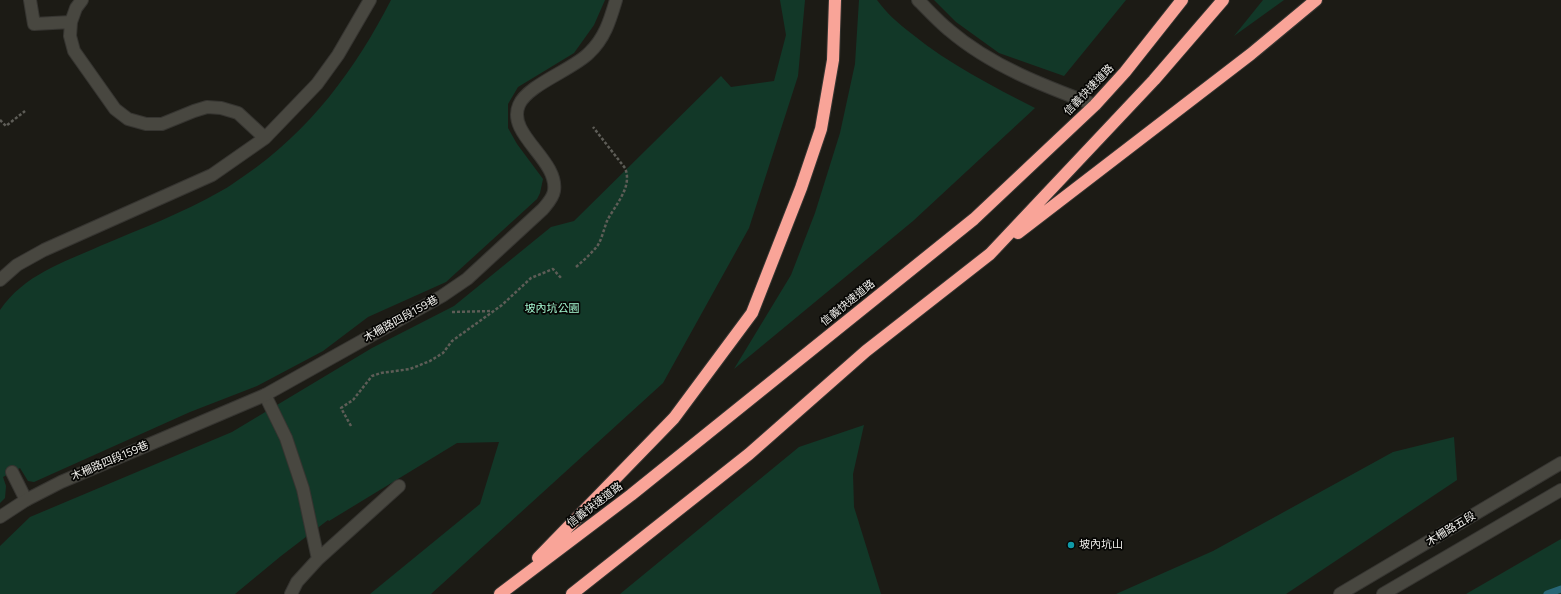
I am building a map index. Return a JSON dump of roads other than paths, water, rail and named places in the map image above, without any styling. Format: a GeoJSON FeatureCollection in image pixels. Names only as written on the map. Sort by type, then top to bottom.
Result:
{"type":"FeatureCollection","features":[{"type":"Feature","properties":{"kind":"highway"},"geometry":{"type":"LineString","coordinates":[[510,586],[674,418],[752,313],[801,188],[821,129],[833,60],[835,0]]}},
{"type":"Feature","properties":{"kind":"highway","name":"信義快速道路"},"geometry":{"type":"LineString","coordinates":[[500,594],[631,495],[974,219],[1095,105],[1125,72],[1182,0]]}},
{"type":"Feature","properties":{"kind":"highway"},"geometry":{"type":"LineString","coordinates":[[990,254],[1154,80],[1223,0]]}},
{"type":"Feature","properties":{"kind":"highway"},"geometry":{"type":"LineString","coordinates":[[572,594],[749,454],[866,350],[1251,54],[1316,0]]}},
{"type":"Feature","properties":{"kind":"street"},"geometry":{"type":"LineString","coordinates":[[30,0],[34,24],[71,22]]}},
{"type":"Feature","properties":{"kind":"street"},"geometry":{"type":"LineString","coordinates":[[82,0],[76,8],[71,22],[70,36],[74,52],[115,108],[128,119],[146,124],[162,124],[207,107],[221,108],[238,113],[265,138]]}},
{"type":"Feature","properties":{"kind":"street"},"geometry":{"type":"LineString","coordinates":[[0,280],[17,265],[44,250],[212,175],[265,138],[317,84],[338,55],[370,0]]}},
{"type":"Feature","properties":{"kind":"street","name":"木柵路四段159巷"},"geometry":{"type":"LineString","coordinates":[[0,517],[26,500],[61,482],[265,396],[442,296],[467,279],[543,209],[552,197],[554,190],[553,181],[548,166],[521,129],[517,119],[519,105],[527,93],[588,55],[602,39],[608,26],[616,0]]}},
{"type":"Feature","properties":{"kind":"street"},"geometry":{"type":"LineString","coordinates":[[918,0],[949,30],[985,56],[1024,76],[1095,105]]}},
{"type":"Feature","properties":{"kind":"street"},"geometry":{"type":"LineString","coordinates":[[265,396],[286,438],[303,489],[318,559]]}},
{"type":"Feature","properties":{"kind":"street","name":"木柵路五段"},"geometry":{"type":"LineString","coordinates":[[1340,594],[1561,463]]}},
{"type":"Feature","properties":{"kind":"street"},"geometry":{"type":"LineString","coordinates":[[12,472],[26,500]]}},
{"type":"Feature","properties":{"kind":"street"},"geometry":{"type":"LineString","coordinates":[[291,594],[297,582],[318,559],[399,486]]}},
{"type":"Feature","properties":{"kind":"street","name":"木柵路五段"},"geometry":{"type":"LineString","coordinates":[[1383,594],[1561,490]]}},
{"type":"Feature","properties":{"kind":"waterway"},"geometry":{"type":"LineString","coordinates":[[1547,594],[1561,589]]}},
{"type":"Feature","properties":{"kind":"place","name":"坡內坑山"},"geometry":{"type":"Point","coordinates":[1071,545]}},
{"type":"Feature","properties":{"kind":"park label","name":"坡內坑公園"},"geometry":{"type":"Point","coordinates":[552,309]}}]}
